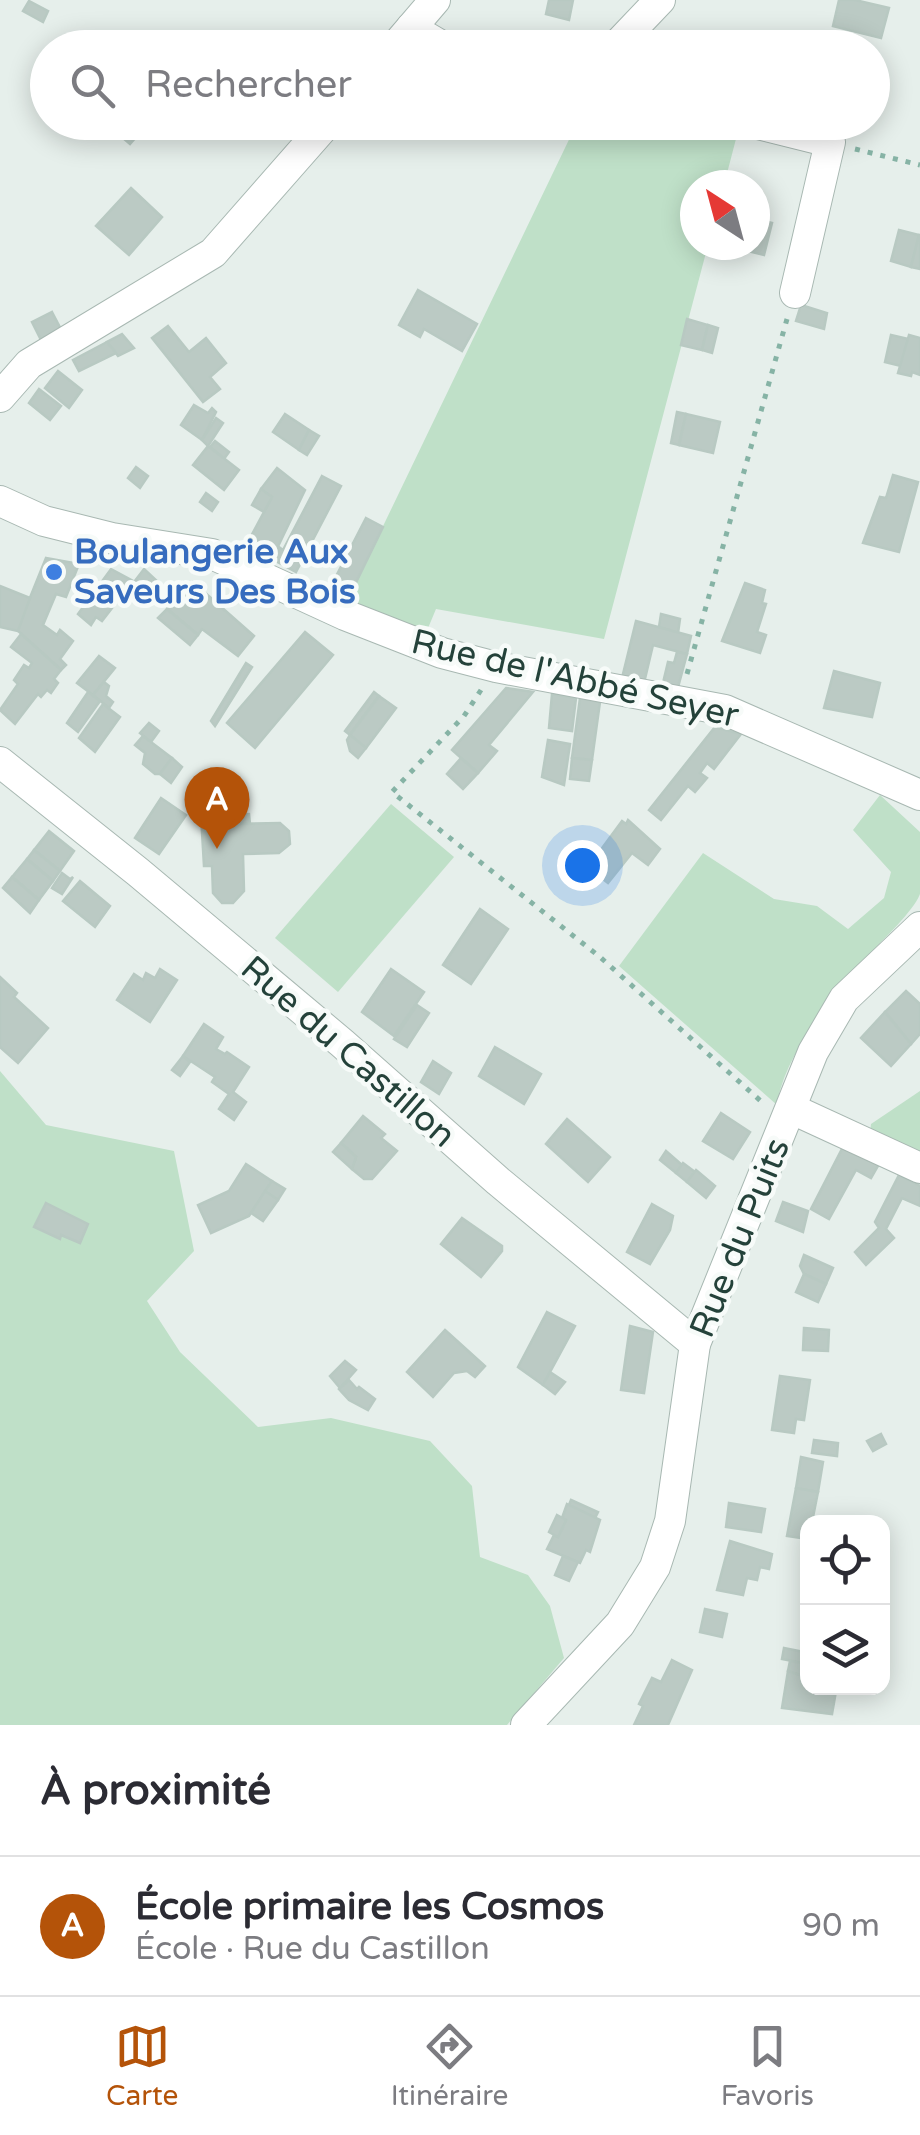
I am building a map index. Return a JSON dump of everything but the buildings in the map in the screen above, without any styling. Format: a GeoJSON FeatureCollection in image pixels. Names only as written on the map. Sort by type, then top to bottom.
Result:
{"type":"FeatureCollection","features":[{"type":"Feature","properties":{"kind":"street"},"geometry":{"type":"LineString","coordinates":[[409,30],[435,0]]}},
{"type":"Feature","properties":{"kind":"street"},"geometry":{"type":"LineString","coordinates":[[631,30],[660,0]]}},
{"type":"Feature","properties":{"kind":"street"},"geometry":{"type":"LineString","coordinates":[[0,397],[14,361],[213,254],[312,140]]}},
{"type":"Feature","properties":{"kind":"street"},"geometry":{"type":"LineString","coordinates":[[795,293],[830,142],[822,140]]}},
{"type":"Feature","properties":{"kind":"street","name":"Rue de l'Abbé Seyer"},"geometry":{"type":"LineString","coordinates":[[0,501],[44,521],[112,538],[212,554],[407,641],[496,666],[725,710],[920,795]]}},
{"type":"Feature","properties":{"kind":"street","name":"Rue du Castillon"},"geometry":{"type":"LineString","coordinates":[[0,762],[342,1043],[498,1181],[695,1344]]}},
{"type":"Feature","properties":{"kind":"street","name":"Rue du Puits"},"geometry":{"type":"LineString","coordinates":[[526,1725],[620,1624],[655,1567],[670,1521],[695,1344],[813,1052],[844,999],[920,927]]}},
{"type":"Feature","properties":{"kind":"street"},"geometry":{"type":"LineString","coordinates":[[789,1117],[920,1168]]}},
{"type":"Feature","properties":{"kind":"path"},"geometry":{"type":"LineString","coordinates":[[830,142],[920,165]]}},
{"type":"Feature","properties":{"kind":"path"},"geometry":{"type":"LineString","coordinates":[[679,701],[795,293]]}},
{"type":"Feature","properties":{"kind":"path"},"geometry":{"type":"LineString","coordinates":[[496,666],[464,716],[392,792],[600,957],[789,1117]]}},
{"type":"Feature","properties":{"kind":"green space"},"geometry":{"type":"Polygon","coordinates":[[[569,140],[736,140],[728,170],[680,170],[680,260],[704,260],[604,639],[436,609],[426,633],[347,601],[569,140]]]}},
{"type":"Feature","properties":{"kind":"green space"},"geometry":{"type":"Polygon","coordinates":[[[880,795],[920,832],[920,894],[905,917],[842,985],[813,1024],[790,1065],[777,1105],[619,966],[703,853],[774,899],[817,906],[848,929],[884,898],[891,872],[853,830],[880,795]]]}},
{"type":"Feature","properties":{"kind":"green space"},"geometry":{"type":"Polygon","coordinates":[[[391,804],[454,857],[338,992],[275,938],[391,804]]]}},
{"type":"Feature","properties":{"kind":"green space"},"geometry":{"type":"Polygon","coordinates":[[[0,1071],[46,1125],[174,1151],[194,1251],[147,1301],[180,1352],[258,1427],[331,1418],[430,1441],[472,1486],[480,1557],[528,1575],[550,1606],[564,1658],[507,1725],[0,1725],[0,1071]]]}},
{"type":"Feature","properties":{"kind":"green space"},"geometry":{"type":"Polygon","coordinates":[[[920,1091],[920,1168],[869,1145],[871,1124],[920,1091]]]}},
{"type":"Feature","properties":{"kind":"place","name":"Boulangerie Aux Saveurs Des Bois"},"geometry":{"type":"Point","coordinates":[54,572]}},
{"type":"Feature","properties":{"kind":"place","name":"École primaire les Cosmos"},"geometry":{"type":"Point","coordinates":[217,849]}}]}
